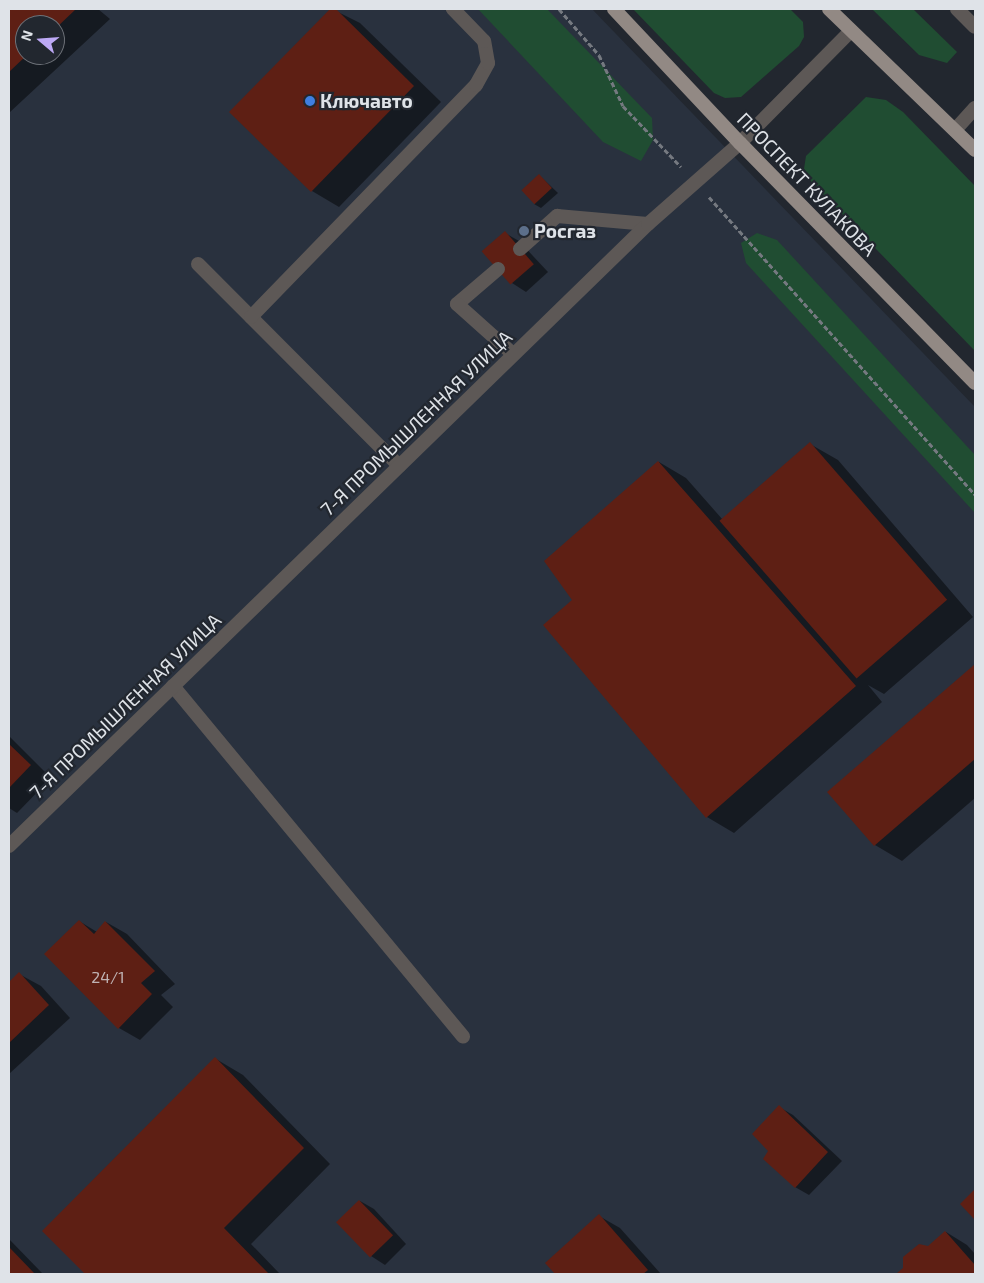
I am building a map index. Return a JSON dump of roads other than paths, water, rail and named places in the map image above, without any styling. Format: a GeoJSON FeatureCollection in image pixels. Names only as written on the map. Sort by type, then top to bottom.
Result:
{"type":"FeatureCollection","features":[{"type":"Feature","properties":{"kind":"main road","name":"ПРОСПЕКТ КУЛАКОВА"},"geometry":{"type":"LineString","coordinates":[[614,9],[740,143],[975,383]]}},
{"type":"Feature","properties":{"kind":"main road"},"geometry":{"type":"LineString","coordinates":[[829,9],[975,150]]}},
{"type":"Feature","properties":{"kind":"street"},"geometry":{"type":"LineString","coordinates":[[251,317],[476,85],[488,63],[484,41],[453,9]]}},
{"type":"Feature","properties":{"kind":"street"},"geometry":{"type":"LineString","coordinates":[[956,9],[975,27]]}},
{"type":"Feature","properties":{"kind":"street","name":"7-Я ПРОМЫШЛЕННАЯ УЛИЦА"},"geometry":{"type":"LineString","coordinates":[[9,846],[648,224],[740,143],[851,31]]}},
{"type":"Feature","properties":{"kind":"street"},"geometry":{"type":"LineString","coordinates":[[955,130],[975,108]]}},
{"type":"Feature","properties":{"kind":"street"},"geometry":{"type":"LineString","coordinates":[[520,248],[557,216],[648,224]]}},
{"type":"Feature","properties":{"kind":"street"},"geometry":{"type":"LineString","coordinates":[[198,264],[399,466]]}},
{"type":"Feature","properties":{"kind":"street"},"geometry":{"type":"LineString","coordinates":[[498,269],[458,304],[513,354]]}},
{"type":"Feature","properties":{"kind":"street"},"geometry":{"type":"LineString","coordinates":[[173,686],[463,1036]]}},
{"type":"Feature","properties":{"kind":"place","name":"Ключавто"},"geometry":{"type":"Point","coordinates":[310,101]}},
{"type":"Feature","properties":{"kind":"place","name":"Росгаз"},"geometry":{"type":"Point","coordinates":[524,231]}}]}
